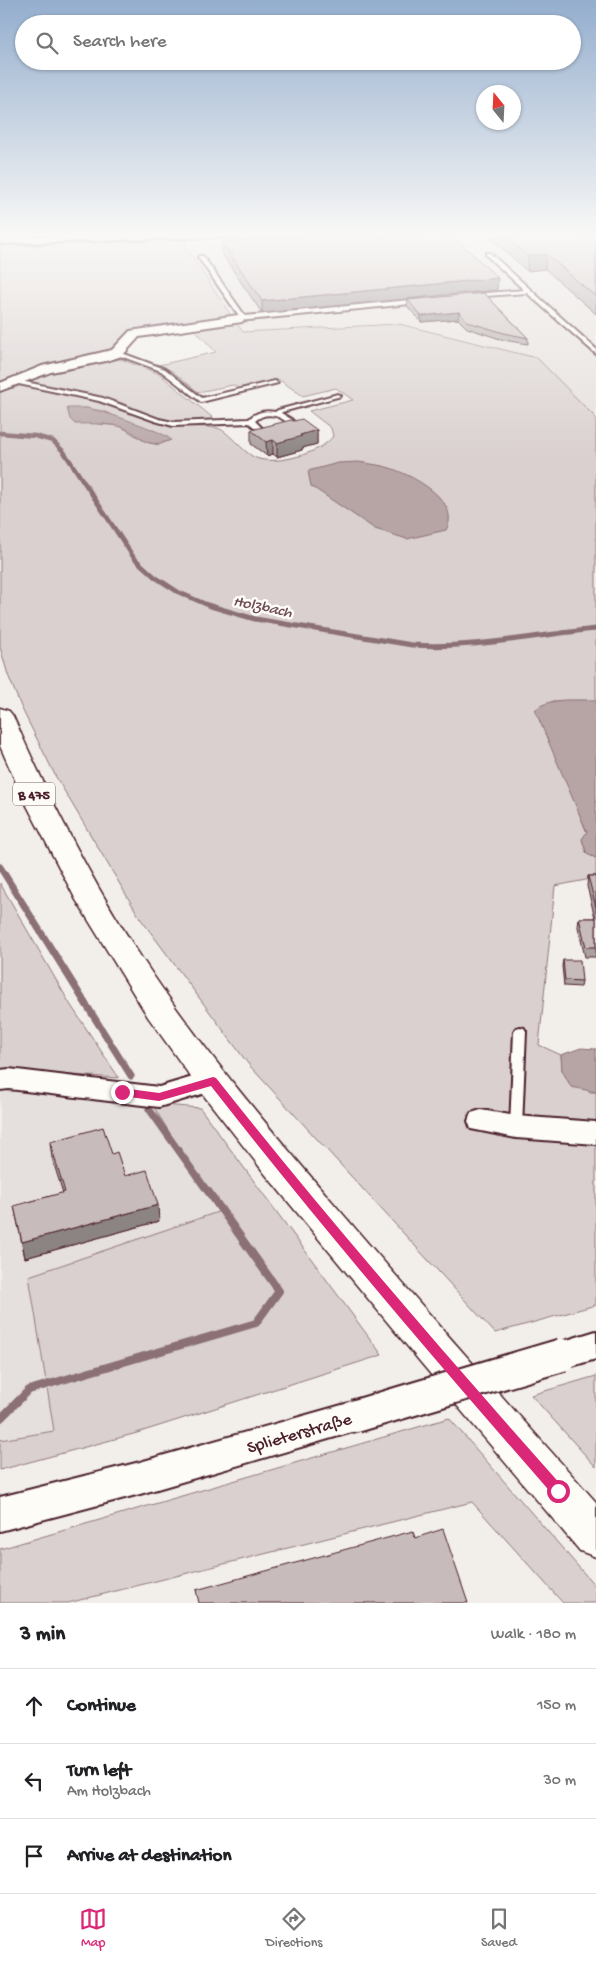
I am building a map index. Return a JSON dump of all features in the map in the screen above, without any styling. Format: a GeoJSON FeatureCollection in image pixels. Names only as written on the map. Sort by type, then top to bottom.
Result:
{"type":"FeatureCollection","features":[{"type":"Feature","properties":{"kind":"main road","name":"B 475"},"geometry":{"type":"LineString","coordinates":[[0,716],[29,783],[73,869],[107,928],[158,1006],[213,1081],[277,1162],[429,1345],[596,1535]]}},
{"type":"Feature","properties":{"kind":"street"},"geometry":{"type":"LineString","coordinates":[[0,387],[47,369],[117,353],[135,334],[241,319]]}},
{"type":"Feature","properties":{"kind":"street"},"geometry":{"type":"LineString","coordinates":[[0,1080],[159,1097],[213,1081]]}},
{"type":"Feature","properties":{"kind":"street"},"geometry":{"type":"LineString","coordinates":[[481,1121],[516,1127],[596,1133]]}},
{"type":"Feature","properties":{"kind":"street","name":"Splieterstraße"},"geometry":{"type":"LineString","coordinates":[[0,1514],[149,1475],[596,1346]]}},
{"type":"Feature","properties":{"kind":"lane"},"geometry":{"type":"LineString","coordinates":[[236,311],[241,319],[323,311]]}},
{"type":"Feature","properties":{"kind":"lane"},"geometry":{"type":"LineString","coordinates":[[550,311],[596,352]]}},
{"type":"Feature","properties":{"kind":"lane"},"geometry":{"type":"LineString","coordinates":[[117,353],[163,370],[201,400],[275,383]]}},
{"type":"Feature","properties":{"kind":"lane"},"geometry":{"type":"LineString","coordinates":[[16,382],[101,398],[157,420],[173,424],[251,421],[267,432],[277,432],[292,428],[293,424],[290,420],[276,414],[255,416],[251,421]]}},
{"type":"Feature","properties":{"kind":"lane"},"geometry":{"type":"LineString","coordinates":[[276,414],[280,411],[338,396]]}},
{"type":"Feature","properties":{"kind":"lane"},"geometry":{"type":"LineString","coordinates":[[516,1127],[520,1031]]}},
{"type":"Feature","properties":{"kind":"shaded area"},"geometry":{"type":"Polygon","coordinates":[[[0,311],[228,311],[232,317],[143,329],[112,350],[40,367],[0,382],[0,311]]]}},
{"type":"Feature","properties":{"kind":"shaded area"},"geometry":{"type":"Polygon","coordinates":[[[229,311],[596,311],[596,418],[537,358],[399,324],[243,332],[229,311]]]}},
{"type":"Feature","properties":{"kind":"shaded area"},"geometry":{"type":"Polygon","coordinates":[[[236,323],[243,332],[399,324],[537,358],[596,418],[596,700],[552,701],[563,772],[587,833],[582,840],[587,854],[596,858],[596,878],[555,886],[539,1045],[561,1055],[562,1070],[590,1092],[596,1092],[596,1305],[495,1333],[249,1065],[140,918],[56,777],[22,709],[8,675],[0,647],[0,390],[14,388],[54,371],[120,359],[165,376],[163,377],[218,422],[176,422],[160,418],[117,401],[55,390],[57,393],[113,405],[164,424],[217,428],[226,433],[251,455],[265,460],[286,459],[309,453],[319,448],[333,436],[331,428],[309,411],[353,400],[336,388],[303,396],[278,379],[238,388],[233,385],[198,392],[172,371],[159,365],[216,352],[194,329],[236,323]],[[86,408],[67,409],[98,424],[120,426],[146,442],[159,445],[170,440],[103,411],[86,408]]]}},
{"type":"Feature","properties":{"kind":"shaded area"},"geometry":{"type":"Polygon","coordinates":[[[67,408],[86,408],[131,421],[157,431],[171,440],[153,444],[118,426],[75,424],[70,419],[67,408]]]}},
{"type":"Feature","properties":{"kind":"shaded area"},"geometry":{"type":"Polygon","coordinates":[[[358,462],[393,469],[424,484],[434,492],[448,510],[449,520],[446,530],[407,539],[375,529],[311,486],[308,471],[338,463],[358,462]]]}},
{"type":"Feature","properties":{"kind":"shaded area"},"geometry":{"type":"Polygon","coordinates":[[[596,700],[596,858],[587,854],[582,839],[587,832],[535,710],[556,701],[596,700]]]}},
{"type":"Feature","properties":{"kind":"shaded area"},"geometry":{"type":"Polygon","coordinates":[[[0,883],[70,1004],[119,1078],[12,1071],[0,1072],[0,883]]]}},
{"type":"Feature","properties":{"kind":"shaded area"},"geometry":{"type":"Polygon","coordinates":[[[581,1048],[596,1049],[596,1092],[571,1087],[562,1070],[561,1055],[581,1048]]]}},
{"type":"Feature","properties":{"kind":"shaded area"},"geometry":{"type":"Polygon","coordinates":[[[7,1090],[152,1104],[218,1212],[29,1276],[54,1431],[0,1440],[0,1091],[7,1090]]]}},
{"type":"Feature","properties":{"kind":"shaded area"},"geometry":{"type":"Polygon","coordinates":[[[152,1104],[200,1108],[382,1355],[137,1433],[0,1470],[0,1440],[54,1431],[29,1276],[218,1212],[152,1104]]]}},
{"type":"Feature","properties":{"kind":"shaded area"},"geometry":{"type":"Polygon","coordinates":[[[596,1376],[596,1467],[531,1395],[596,1376]]]}},
{"type":"Feature","properties":{"kind":"shaded area"},"geometry":{"type":"Polygon","coordinates":[[[449,1418],[596,1587],[596,1603],[563,1603],[472,1502],[68,1603],[0,1603],[0,1549],[449,1418]]]}},
{"type":"Feature","properties":{"kind":"building"},"geometry":{"type":"Polygon","coordinates":[[[417,311],[501,311],[528,338],[468,322],[459,312],[421,316],[417,311]]]}},
{"type":"Feature","properties":{"kind":"building"},"geometry":{"type":"Polygon","coordinates":[[[302,419],[317,430],[277,443],[273,440],[266,442],[251,430],[291,420],[302,419]]]}},
{"type":"Feature","properties":{"kind":"building"},"geometry":{"type":"Polygon","coordinates":[[[588,876],[596,876],[596,907],[588,876]]]}},
{"type":"Feature","properties":{"kind":"building"},"geometry":{"type":"Polygon","coordinates":[[[579,918],[596,918],[596,947],[586,947],[579,918]]]}},
{"type":"Feature","properties":{"kind":"building"},"geometry":{"type":"Polygon","coordinates":[[[563,960],[580,960],[582,981],[565,980],[563,960]]]}},
{"type":"Feature","properties":{"kind":"building"},"geometry":{"type":"Polygon","coordinates":[[[103,1127],[112,1154],[117,1152],[125,1176],[147,1170],[158,1205],[22,1242],[14,1206],[65,1192],[50,1142],[103,1127]]]}},
{"type":"Feature","properties":{"kind":"building"},"geometry":{"type":"Polygon","coordinates":[[[443,1529],[468,1603],[199,1603],[196,1590],[413,1531],[415,1538],[443,1529]]]}},
{"type":"Feature","properties":{"kind":"waterway","name":"Holzbach"},"geometry":{"type":"LineString","coordinates":[[0,433],[35,436],[53,441],[64,452],[134,558],[155,577],[178,592],[209,606]]}},
{"type":"Feature","properties":{"kind":"waterway","name":"Holzbach"},"geometry":{"type":"LineString","coordinates":[[209,606],[255,619],[412,645],[458,645],[596,629]]}},
{"type":"Feature","properties":{"kind":"waterway"},"geometry":{"type":"LineString","coordinates":[[0,867],[131,1076]]}},
{"type":"Feature","properties":{"kind":"waterway"},"geometry":{"type":"LineString","coordinates":[[149,1109],[208,1192]]}},
{"type":"Feature","properties":{"kind":"waterway"},"geometry":{"type":"LineString","coordinates":[[1,1418],[29,1390],[256,1323],[279,1291],[208,1191]]}},
{"type":"Feature","properties":{"kind":"route"},"geometry":{"type":"LineString","coordinates":[[122,1092],[159,1097],[213,1081],[277,1162],[429,1345],[558,1491]]}}]}
